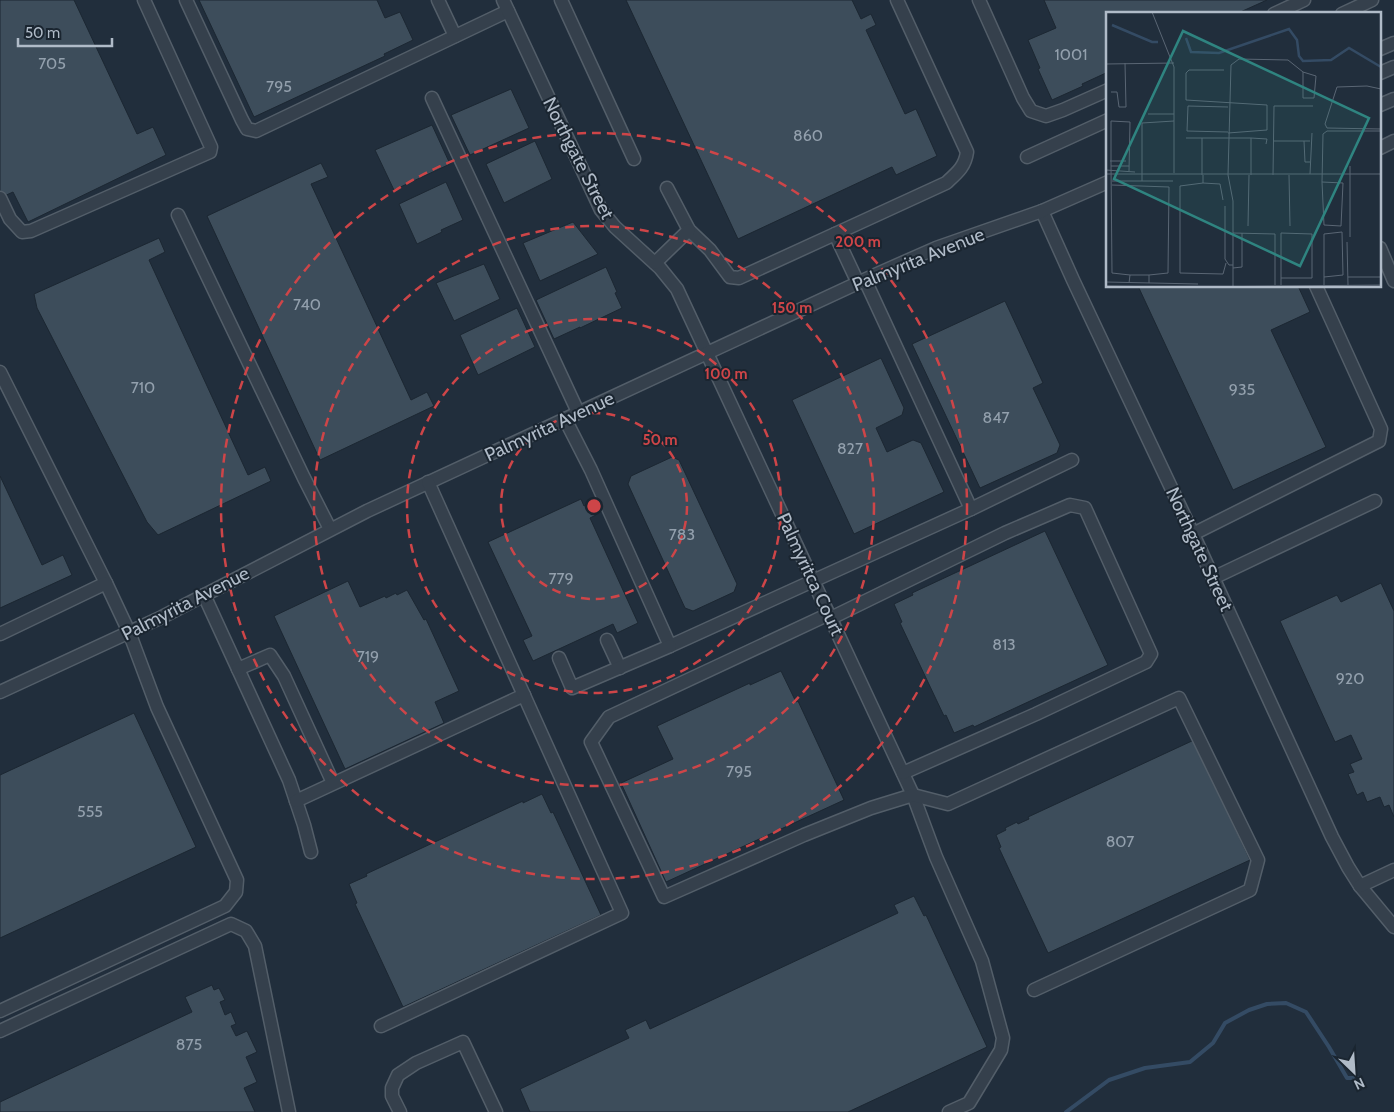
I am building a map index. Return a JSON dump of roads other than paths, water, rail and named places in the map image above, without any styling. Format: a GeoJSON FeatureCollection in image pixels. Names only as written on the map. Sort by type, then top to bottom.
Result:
{"type":"FeatureCollection","features":[{"type":"Feature","properties":{"kind":"street"},"geometry":{"type":"LineString","coordinates":[[0,198],[10,219],[22,232],[31,231],[210,152],[211,147],[144,0]]}},
{"type":"Feature","properties":{"kind":"street"},"geometry":{"type":"LineString","coordinates":[[186,0],[242,120],[247,129],[256,131],[455,36],[505,5]]}},
{"type":"Feature","properties":{"kind":"street"},"geometry":{"type":"LineString","coordinates":[[438,0],[455,36]]}},
{"type":"Feature","properties":{"kind":"street"},"geometry":{"type":"LineString","coordinates":[[561,0],[634,158]]}},
{"type":"Feature","properties":{"kind":"street"},"geometry":{"type":"LineString","coordinates":[[667,188],[689,230],[710,250],[730,277],[739,278],[946,183],[961,170],[966,162],[967,152],[897,0]]}},
{"type":"Feature","properties":{"kind":"street"},"geometry":{"type":"LineString","coordinates":[[979,0],[1023,98],[1031,111],[1046,116],[1106,91]]}},
{"type":"Feature","properties":{"kind":"street"},"geometry":{"type":"LineString","coordinates":[[1278,12],[1304,0]]}},
{"type":"Feature","properties":{"kind":"street"},"geometry":{"type":"LineString","coordinates":[[1346,12],[1372,0]]}},
{"type":"Feature","properties":{"kind":"street","name":"Northgate Street"},"geometry":{"type":"LineString","coordinates":[[505,5],[601,210],[615,227],[655,264],[677,288],[708,352]]}},
{"type":"Feature","properties":{"kind":"street"},"geometry":{"type":"LineString","coordinates":[[1382,48],[1394,43]]}},
{"type":"Feature","properties":{"kind":"street"},"geometry":{"type":"LineString","coordinates":[[1382,72],[1394,67]]}},
{"type":"Feature","properties":{"kind":"street"},"geometry":{"type":"LineString","coordinates":[[432,98],[578,412]]}},
{"type":"Feature","properties":{"kind":"street"},"geometry":{"type":"LineString","coordinates":[[1382,104],[1394,99]]}},
{"type":"Feature","properties":{"kind":"street"},"geometry":{"type":"LineString","coordinates":[[1027,157],[1106,121]]}},
{"type":"Feature","properties":{"kind":"street"},"geometry":{"type":"LineString","coordinates":[[1382,147],[1394,141]]}},
{"type":"Feature","properties":{"kind":"street","name":"Palmyrita Avenue"},"geometry":{"type":"LineString","coordinates":[[0,692],[129,632],[330,529],[428,482],[861,281],[936,248],[1042,211],[1106,183]]}},
{"type":"Feature","properties":{"kind":"street","name":"Northgate Street"},"geometry":{"type":"LineString","coordinates":[[1042,211],[1332,837],[1360,886],[1394,926]]}},
{"type":"Feature","properties":{"kind":"street"},"geometry":{"type":"LineString","coordinates":[[178,215],[330,529]]}},
{"type":"Feature","properties":{"kind":"street"},"geometry":{"type":"LineString","coordinates":[[655,264],[689,230]]}},
{"type":"Feature","properties":{"kind":"street"},"geometry":{"type":"LineString","coordinates":[[836,234],[861,281],[971,509]]}},
{"type":"Feature","properties":{"kind":"street"},"geometry":{"type":"LineString","coordinates":[[1382,253],[1394,281]]}},
{"type":"Feature","properties":{"kind":"street"},"geometry":{"type":"LineString","coordinates":[[1193,534],[1379,441],[1381,430],[1317,288]]}},
{"type":"Feature","properties":{"kind":"street","name":"Palmyritca Court"},"geometry":{"type":"LineString","coordinates":[[708,352],[913,795],[936,857],[982,961],[1003,1038],[1001,1050],[969,1103],[949,1112]]}},
{"type":"Feature","properties":{"kind":"street"},"geometry":{"type":"LineString","coordinates":[[0,372],[129,632],[157,707],[236,880],[236,892],[225,906],[0,1011]]}},
{"type":"Feature","properties":{"kind":"street"},"geometry":{"type":"LineString","coordinates":[[565,419],[591,470],[670,646]]}},
{"type":"Feature","properties":{"kind":"street"},"geometry":{"type":"LineString","coordinates":[[558,658],[572,688],[814,581],[1072,460]]}},
{"type":"Feature","properties":{"kind":"street"},"geometry":{"type":"LineString","coordinates":[[381,1026],[622,913],[428,482]]}},
{"type":"Feature","properties":{"kind":"street"},"geometry":{"type":"LineString","coordinates":[[1213,578],[1375,501]]}},
{"type":"Feature","properties":{"kind":"street"},"geometry":{"type":"LineString","coordinates":[[903,773],[1036,714],[1146,662],[1150,654],[1085,508],[1070,505],[1005,533],[830,616],[609,717],[590,742],[664,897],[804,835],[871,808],[913,795],[948,804],[1180,698],[1258,860],[1250,890],[1034,990]]}},
{"type":"Feature","properties":{"kind":"street"},"geometry":{"type":"LineString","coordinates":[[0,634],[106,583]]}},
{"type":"Feature","properties":{"kind":"street"},"geometry":{"type":"LineString","coordinates":[[204,595],[282,765],[296,801],[311,852]]}},
{"type":"Feature","properties":{"kind":"street"},"geometry":{"type":"LineString","coordinates":[[607,640],[620,668]]}},
{"type":"Feature","properties":{"kind":"street"},"geometry":{"type":"LineString","coordinates":[[238,669],[270,655],[284,676],[333,783]]}},
{"type":"Feature","properties":{"kind":"street"},"geometry":{"type":"LineString","coordinates":[[296,801],[524,695]]}},
{"type":"Feature","properties":{"kind":"street"},"geometry":{"type":"LineString","coordinates":[[1360,886],[1394,870]]}},
{"type":"Feature","properties":{"kind":"street"},"geometry":{"type":"LineString","coordinates":[[0,1031],[231,924],[246,931],[255,946],[289,1112]]}},
{"type":"Feature","properties":{"kind":"street"},"geometry":{"type":"LineString","coordinates":[[400,1112],[392,1096],[392,1088],[398,1075],[416,1064],[463,1042],[496,1112]]}},
{"type":"Feature","properties":{"kind":"waterway"},"geometry":{"type":"LineString","coordinates":[[1066,1112],[1109,1080],[1145,1068],[1190,1062],[1213,1043],[1225,1023],[1249,1010],[1267,1004],[1286,1003],[1306,1012],[1347,1078],[1358,1078]]}}]}
